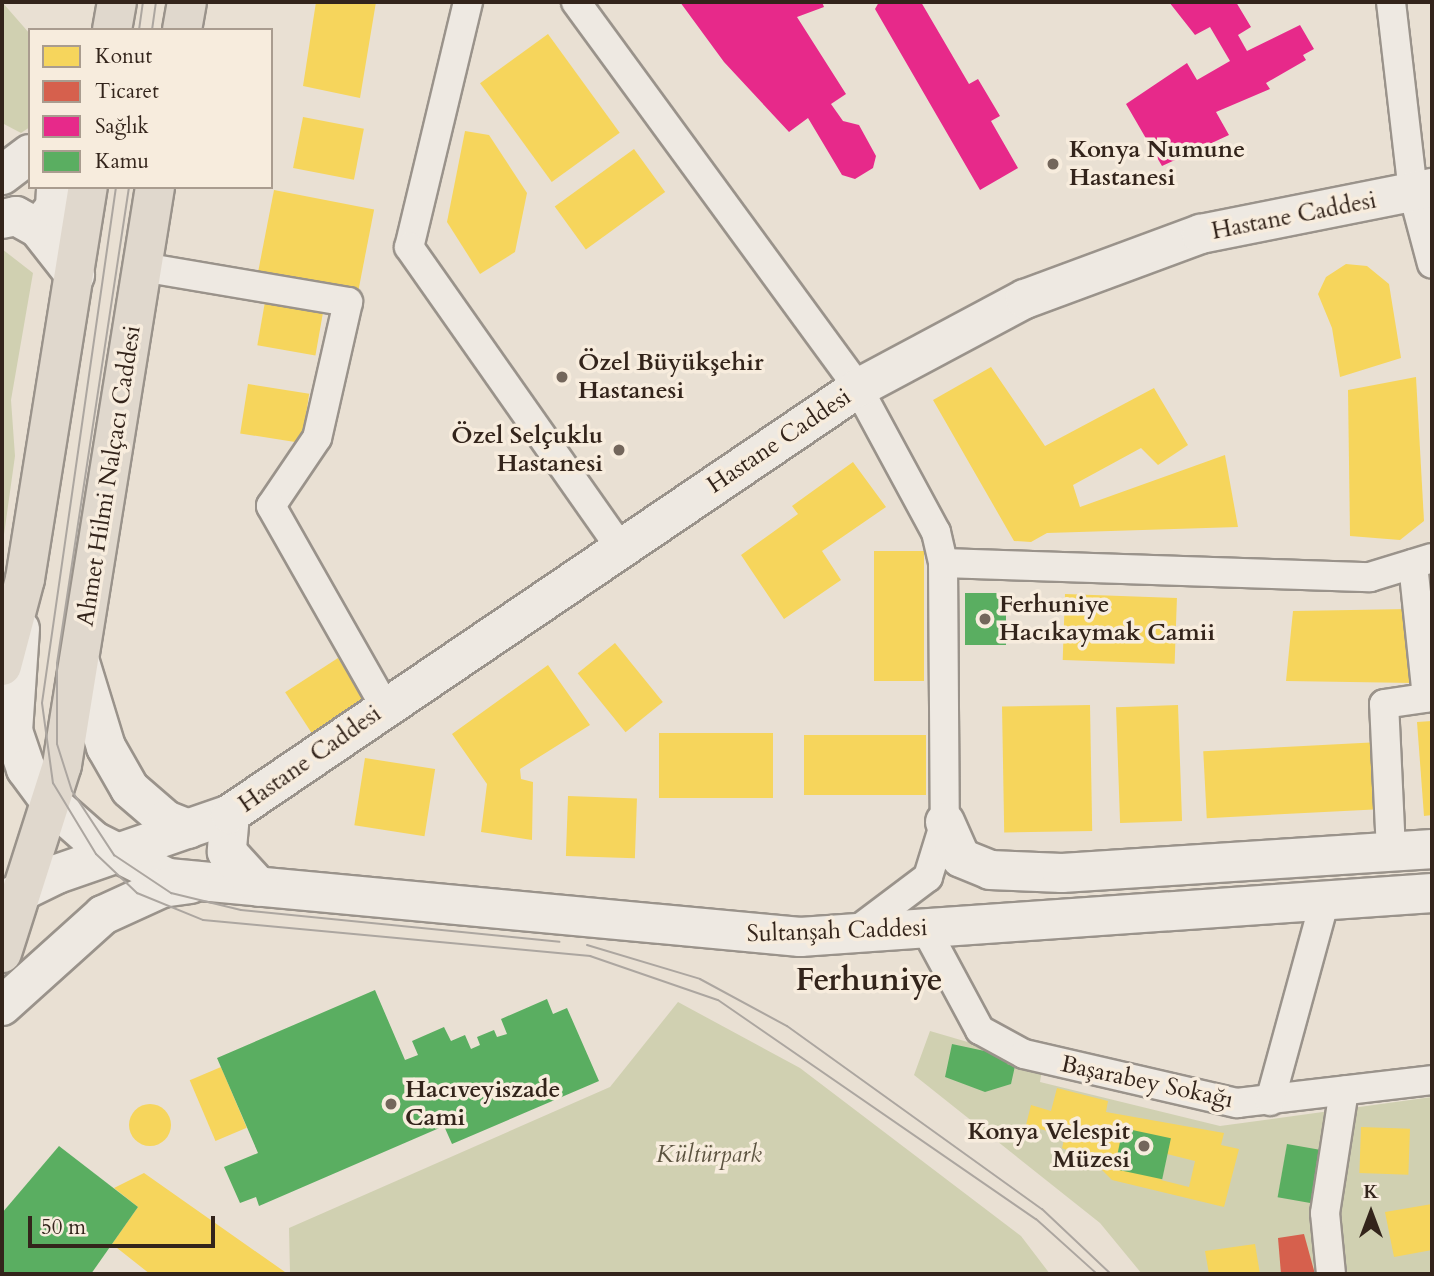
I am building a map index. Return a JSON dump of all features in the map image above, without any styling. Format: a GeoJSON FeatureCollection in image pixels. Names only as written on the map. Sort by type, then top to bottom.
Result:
{"type":"FeatureCollection","features":[{"type":"Feature","properties":{"kind":"main road"},"geometry":{"type":"LineString","coordinates":[[112,28],[117,2]]}},
{"type":"Feature","properties":{"kind":"main road"},"geometry":{"type":"LineString","coordinates":[[182,28],[187,2]]}},
{"type":"Feature","properties":{"kind":"main road"},"geometry":{"type":"LineString","coordinates":[[2,666],[25,579],[88,189]]}},
{"type":"Feature","properties":{"kind":"main road","name":"Ahmet Hilmi Nalçacı Caddesi"},"geometry":{"type":"LineString","coordinates":[[2,953],[14,893],[52,804],[62,765],[155,189]]}},
{"type":"Feature","properties":{"kind":"street"},"geometry":{"type":"LineString","coordinates":[[468,2],[408,247],[619,547]]}},
{"type":"Feature","properties":{"kind":"street"},"geometry":{"type":"LineString","coordinates":[[576,2],[858,388],[936,531],[943,563],[945,822],[928,877],[855,932]]}},
{"type":"Feature","properties":{"kind":"street"},"geometry":{"type":"LineString","coordinates":[[1395,3],[1432,264]]}},
{"type":"Feature","properties":{"kind":"street"},"geometry":{"type":"LineString","coordinates":[[56,189],[55,208],[20,224],[75,275]]}},
{"type":"Feature","properties":{"kind":"street","name":"Hastane Caddesi"},"geometry":{"type":"LineString","coordinates":[[14,893],[230,814],[619,547],[858,388],[1025,299],[1135,255],[1243,224],[1422,190]]}},
{"type":"Feature","properties":{"kind":"street"},"geometry":{"type":"LineString","coordinates":[[142,267],[348,302],[317,439],[271,506],[385,707]]}},
{"type":"Feature","properties":{"kind":"street"},"geometry":{"type":"LineString","coordinates":[[943,563],[1370,577],[1423,561],[1430,697],[1384,704],[1391,851]]}},
{"type":"Feature","properties":{"kind":"street"},"geometry":{"type":"LineString","coordinates":[[25,579],[13,730],[26,769],[52,804],[114,855],[168,878],[200,883]]}},
{"type":"Feature","properties":{"kind":"street"},"geometry":{"type":"LineString","coordinates":[[80,662],[106,747],[130,789],[166,820],[188,829]]}},
{"type":"Feature","properties":{"kind":"street"},"geometry":{"type":"LineString","coordinates":[[230,814],[227,852],[259,887]]}},
{"type":"Feature","properties":{"kind":"street"},"geometry":{"type":"LineString","coordinates":[[945,822],[961,858],[990,870],[1062,873],[1432,849]]}},
{"type":"Feature","properties":{"kind":"street"},"geometry":{"type":"LineString","coordinates":[[2,1006],[103,915],[162,888],[200,883]]}},
{"type":"Feature","properties":{"kind":"street","name":"Sultanşah Caddesi"},"geometry":{"type":"LineString","coordinates":[[200,883],[747,935],[978,925],[1432,893]]}},
{"type":"Feature","properties":{"kind":"street"},"geometry":{"type":"LineString","coordinates":[[1270,1101],[1325,900]]}},
{"type":"Feature","properties":{"kind":"street"},"geometry":{"type":"LineString","coordinates":[[950,968],[961,943],[978,925]]}},
{"type":"Feature","properties":{"kind":"street","name":"Başarabey Sokağı"},"geometry":{"type":"LineString","coordinates":[[925,928],[950,968],[980,1030],[1004,1048],[1220,1101],[1270,1101],[1432,1080]]}},
{"type":"Feature","properties":{"kind":"street"},"geometry":{"type":"LineString","coordinates":[[1331,1274],[1325,1213],[1344,1090]]}},
{"type":"Feature","properties":{"kind":"green space"},"geometry":{"type":"Polygon","coordinates":[[[2,2],[28,32],[28,128],[21,133],[2,123],[2,2]]]}},
{"type":"Feature","properties":{"kind":"green space"},"geometry":{"type":"Polygon","coordinates":[[[2,249],[33,273],[11,400],[15,456],[2,549],[2,249]]]}},
{"type":"Feature","properties":{"kind":"green space","name":"Kültürpark"},"geometry":{"type":"Polygon","coordinates":[[[678,1002],[800,1068],[1021,1236],[1050,1274],[290,1274],[289,1228],[610,1087],[678,1002]]]}},
{"type":"Feature","properties":{"kind":"green space"},"geometry":{"type":"Polygon","coordinates":[[[930,1031],[1043,1064],[1040,1082],[1220,1126],[1432,1097],[1432,1274],[1142,1274],[1100,1223],[914,1075],[930,1031]]]}},
{"type":"Feature","properties":{"kind":"building: Konut"},"geometry":{"type":"Polygon","coordinates":[[[316,2],[376,2],[360,98],[303,86],[316,2]]]}},
{"type":"Feature","properties":{"kind":"building: Konut"},"geometry":{"type":"Polygon","coordinates":[[[548,34],[620,133],[552,182],[480,83],[548,34]]]}},
{"type":"Feature","properties":{"kind":"building: Konut"},"geometry":{"type":"Polygon","coordinates":[[[303,117],[364,129],[354,180],[293,168],[303,117]]]}},
{"type":"Feature","properties":{"kind":"building: Konut"},"geometry":{"type":"Polygon","coordinates":[[[465,131],[489,135],[527,193],[515,252],[480,274],[447,222],[465,131]]]}},
{"type":"Feature","properties":{"kind":"building: Konut"},"geometry":{"type":"Polygon","coordinates":[[[634,149],[665,192],[586,249],[555,207],[634,149]]]}},
{"type":"Feature","properties":{"kind":"building: Konut"},"geometry":{"type":"Polygon","coordinates":[[[274,190],[374,209],[358,294],[258,274],[274,190]]]}},
{"type":"Feature","properties":{"kind":"building: Konut"},"geometry":{"type":"Polygon","coordinates":[[[1346,264],[1367,266],[1389,284],[1401,358],[1340,377],[1332,328],[1318,294],[1326,277],[1346,264]]]}},
{"type":"Feature","properties":{"kind":"building: Konut"},"geometry":{"type":"Polygon","coordinates":[[[266,296],[324,306],[315,355],[257,345],[266,296]]]}},
{"type":"Feature","properties":{"kind":"building: Konut"},"geometry":{"type":"Polygon","coordinates":[[[991,367],[1045,446],[1154,388],[1188,445],[1158,465],[1141,448],[1073,485],[1080,507],[1225,455],[1238,527],[1047,533],[1031,542],[1014,541],[933,400],[991,367]]]}},
{"type":"Feature","properties":{"kind":"building: Konut"},"geometry":{"type":"Polygon","coordinates":[[[1416,377],[1424,521],[1400,540],[1350,536],[1348,390],[1416,377]]]}},
{"type":"Feature","properties":{"kind":"building: Konut"},"geometry":{"type":"Polygon","coordinates":[[[248,384],[309,394],[301,443],[240,433],[248,384]]]}},
{"type":"Feature","properties":{"kind":"building: Konut"},"geometry":{"type":"Polygon","coordinates":[[[853,462],[886,507],[822,551],[841,580],[784,619],[741,555],[798,514],[792,506],[853,462]]]}},
{"type":"Feature","properties":{"kind":"building: Konut"},"geometry":{"type":"Polygon","coordinates":[[[874,551],[924,551],[924,681],[874,681],[874,551]]]}},
{"type":"Feature","properties":{"kind":"building: Konut"},"geometry":{"type":"Polygon","coordinates":[[[1065,594],[1177,598],[1175,664],[1063,660],[1065,594]]]}},
{"type":"Feature","properties":{"kind":"building: Konut"},"geometry":{"type":"Polygon","coordinates":[[[1409,609],[1414,683],[1286,681],[1293,611],[1409,609]]]}},
{"type":"Feature","properties":{"kind":"building: Konut"},"geometry":{"type":"Polygon","coordinates":[[[615,643],[663,702],[626,732],[578,673],[615,643]]]}},
{"type":"Feature","properties":{"kind":"building: Konut"},"geometry":{"type":"Polygon","coordinates":[[[338,658],[366,701],[313,735],[285,692],[338,658]]]}},
{"type":"Feature","properties":{"kind":"building: Konut"},"geometry":{"type":"Polygon","coordinates":[[[548,665],[590,725],[520,769],[521,779],[533,782],[532,840],[481,832],[487,784],[452,734],[548,665]]]}},
{"type":"Feature","properties":{"kind":"building: Konut"},"geometry":{"type":"Polygon","coordinates":[[[1090,705],[1092,831],[1004,833],[1002,707],[1090,705]]]}},
{"type":"Feature","properties":{"kind":"building: Konut"},"geometry":{"type":"Polygon","coordinates":[[[1178,705],[1182,821],[1120,823],[1116,707],[1178,705]]]}},
{"type":"Feature","properties":{"kind":"building: Konut"},"geometry":{"type":"Polygon","coordinates":[[[1432,721],[1432,815],[1424,816],[1417,722],[1432,721]]]}},
{"type":"Feature","properties":{"kind":"building: Konut"},"geometry":{"type":"Polygon","coordinates":[[[659,733],[773,733],[773,798],[659,798],[659,733]]]}},
{"type":"Feature","properties":{"kind":"building: Konut"},"geometry":{"type":"Polygon","coordinates":[[[804,735],[926,735],[926,795],[804,795],[804,735]]]}},
{"type":"Feature","properties":{"kind":"building: Konut"},"geometry":{"type":"Polygon","coordinates":[[[1380,742],[1384,809],[1207,818],[1203,751],[1380,742]]]}},
{"type":"Feature","properties":{"kind":"building: Konut"},"geometry":{"type":"Polygon","coordinates":[[[365,758],[435,769],[424,836],[354,825],[365,758]]]}},
{"type":"Feature","properties":{"kind":"building: Konut"},"geometry":{"type":"Polygon","coordinates":[[[568,796],[637,798],[635,858],[566,856],[568,796]]]}},
{"type":"Feature","properties":{"kind":"building: Konut"},"geometry":{"type":"Polygon","coordinates":[[[221,1067],[247,1128],[215,1141],[190,1080],[221,1067]]]}},
{"type":"Feature","properties":{"kind":"building: Konut"},"geometry":{"type":"Polygon","coordinates":[[[1057,1088],[1108,1101],[1106,1112],[1224,1133],[1221,1145],[1239,1149],[1224,1207],[1112,1180],[1093,1161],[1062,1148],[1065,1136],[1026,1125],[1031,1105],[1051,1111],[1057,1088]],[[1167,1154],[1161,1180],[1189,1187],[1195,1161],[1167,1154]]]}},
{"type":"Feature","properties":{"kind":"building: Konut"},"geometry":{"type":"Polygon","coordinates":[[[150,1104],[165,1110],[171,1125],[165,1140],[150,1146],[135,1140],[129,1125],[135,1110],[150,1104]]]}},
{"type":"Feature","properties":{"kind":"building: Konut"},"geometry":{"type":"Polygon","coordinates":[[[1361,1127],[1410,1129],[1408,1175],[1359,1173],[1361,1127]]]}},
{"type":"Feature","properties":{"kind":"building: Konut"},"geometry":{"type":"Polygon","coordinates":[[[144,1173],[285,1272],[150,1274],[112,1244],[138,1207],[114,1188],[144,1173]]]}},
{"type":"Feature","properties":{"kind":"building: Konut"},"geometry":{"type":"Polygon","coordinates":[[[1432,1204],[1432,1250],[1394,1257],[1385,1212],[1432,1204]]]}},
{"type":"Feature","properties":{"kind":"building: Konut"},"geometry":{"type":"Polygon","coordinates":[[[1255,1244],[1260,1274],[1209,1274],[1205,1251],[1255,1244]]]}},
{"type":"Feature","properties":{"kind":"building: Ticaret"},"geometry":{"type":"Polygon","coordinates":[[[1304,1234],[1315,1274],[1281,1274],[1278,1238],[1304,1234]]]}},
{"type":"Feature","properties":{"kind":"building: Sağlık"},"geometry":{"type":"Polygon","coordinates":[[[680,2],[822,2],[824,7],[797,17],[846,94],[831,104],[843,121],[859,125],[876,156],[873,168],[855,179],[842,175],[808,118],[789,132],[724,62],[680,2]]]}},
{"type":"Feature","properties":{"kind":"building: Sağlık"},"geometry":{"type":"Polygon","coordinates":[[[879,2],[921,2],[969,84],[978,79],[1000,116],[991,121],[1018,168],[980,190],[875,9],[879,2]]]}},
{"type":"Feature","properties":{"kind":"building: Sağlık"},"geometry":{"type":"Polygon","coordinates":[[[1169,2],[1236,2],[1251,27],[1238,35],[1247,51],[1300,25],[1314,49],[1303,55],[1306,60],[1266,83],[1270,89],[1216,112],[1229,135],[1162,166],[1126,104],[1187,63],[1197,80],[1230,61],[1210,27],[1195,35],[1169,2]]]}},
{"type":"Feature","properties":{"kind":"building: Kamu","name":"Ferhuniye Hacıkaymak Camii"},"geometry":{"type":"Polygon","coordinates":[[[965,593],[1006,593],[1006,645],[965,645],[965,593]]]}},
{"type":"Feature","properties":{"kind":"building: Kamu","name":"Hacıveyiszade Cami"},"geometry":{"type":"Polygon","coordinates":[[[375,990],[405,1060],[418,1055],[412,1041],[444,1027],[451,1041],[465,1035],[471,1049],[480,1045],[477,1037],[494,1030],[497,1037],[507,1034],[501,1019],[547,999],[553,1014],[567,1008],[599,1081],[452,1144],[444,1126],[259,1206],[256,1197],[240,1203],[224,1167],[258,1153],[217,1058],[375,990]]]}},
{"type":"Feature","properties":{"kind":"building: Kamu"},"geometry":{"type":"Polygon","coordinates":[[[952,1044],[1008,1056],[1007,1064],[1015,1066],[1011,1084],[985,1092],[945,1077],[952,1044]]]}},
{"type":"Feature","properties":{"kind":"building: Kamu","name":"Konya Velespit Müzesi"},"geometry":{"type":"Polygon","coordinates":[[[1123,1128],[1171,1138],[1162,1179],[1114,1169],[1123,1128]]]}},
{"type":"Feature","properties":{"kind":"building: Kamu"},"geometry":{"type":"Polygon","coordinates":[[[1287,1144],[1322,1150],[1313,1203],[1278,1197],[1287,1144]]]}},
{"type":"Feature","properties":{"kind":"building: Kamu"},"geometry":{"type":"Polygon","coordinates":[[[59,1146],[138,1207],[91,1274],[2,1274],[2,1213],[59,1146]]]}},
{"type":"Feature","properties":{"kind":"tram line"},"geometry":{"type":"LineString","coordinates":[[139,28],[143,2]]}},
{"type":"Feature","properties":{"kind":"tram line"},"geometry":{"type":"LineString","coordinates":[[152,28],[156,2]]}},
{"type":"Feature","properties":{"kind":"tram line"},"geometry":{"type":"LineString","coordinates":[[116,189],[42,703],[53,783],[96,854],[137,893],[203,920],[590,956],[718,1000],[1036,1219],[1097,1274]]}},
{"type":"Feature","properties":{"kind":"tram line"},"geometry":{"type":"LineString","coordinates":[[129,189],[57,663],[57,744],[72,791],[114,855],[171,893],[241,910],[559,942]]}},
{"type":"Feature","properties":{"kind":"tram line"},"geometry":{"type":"LineString","coordinates":[[587,945],[700,979],[787,1026],[1042,1209],[1111,1274]]}},
{"type":"Feature","properties":{"kind":"place","name":"Konya Numune Hastanesi"},"geometry":{"type":"Point","coordinates":[1053,164]}},
{"type":"Feature","properties":{"kind":"place","name":"Özel Büyükşehir Hastanesi"},"geometry":{"type":"Point","coordinates":[562,377]}},
{"type":"Feature","properties":{"kind":"place","name":"Özel Selçuklu Hastanesi"},"geometry":{"type":"Point","coordinates":[619,450]}},
{"type":"Feature","properties":{"kind":"place","name":"Ferhuniye Hacıkaymak Camii"},"geometry":{"type":"Point","coordinates":[985,619]}},
{"type":"Feature","properties":{"kind":"place","name":"Hacıveyiszade Cami"},"geometry":{"type":"Point","coordinates":[391,1104]}},
{"type":"Feature","properties":{"kind":"place","name":"Konya Velespit Müzesi"},"geometry":{"type":"Point","coordinates":[1144,1146]}},
{"type":"Feature","properties":{"kind":"district","name":"Ferhuniye"},"geometry":{"type":"Point","coordinates":[869,980]}}]}
